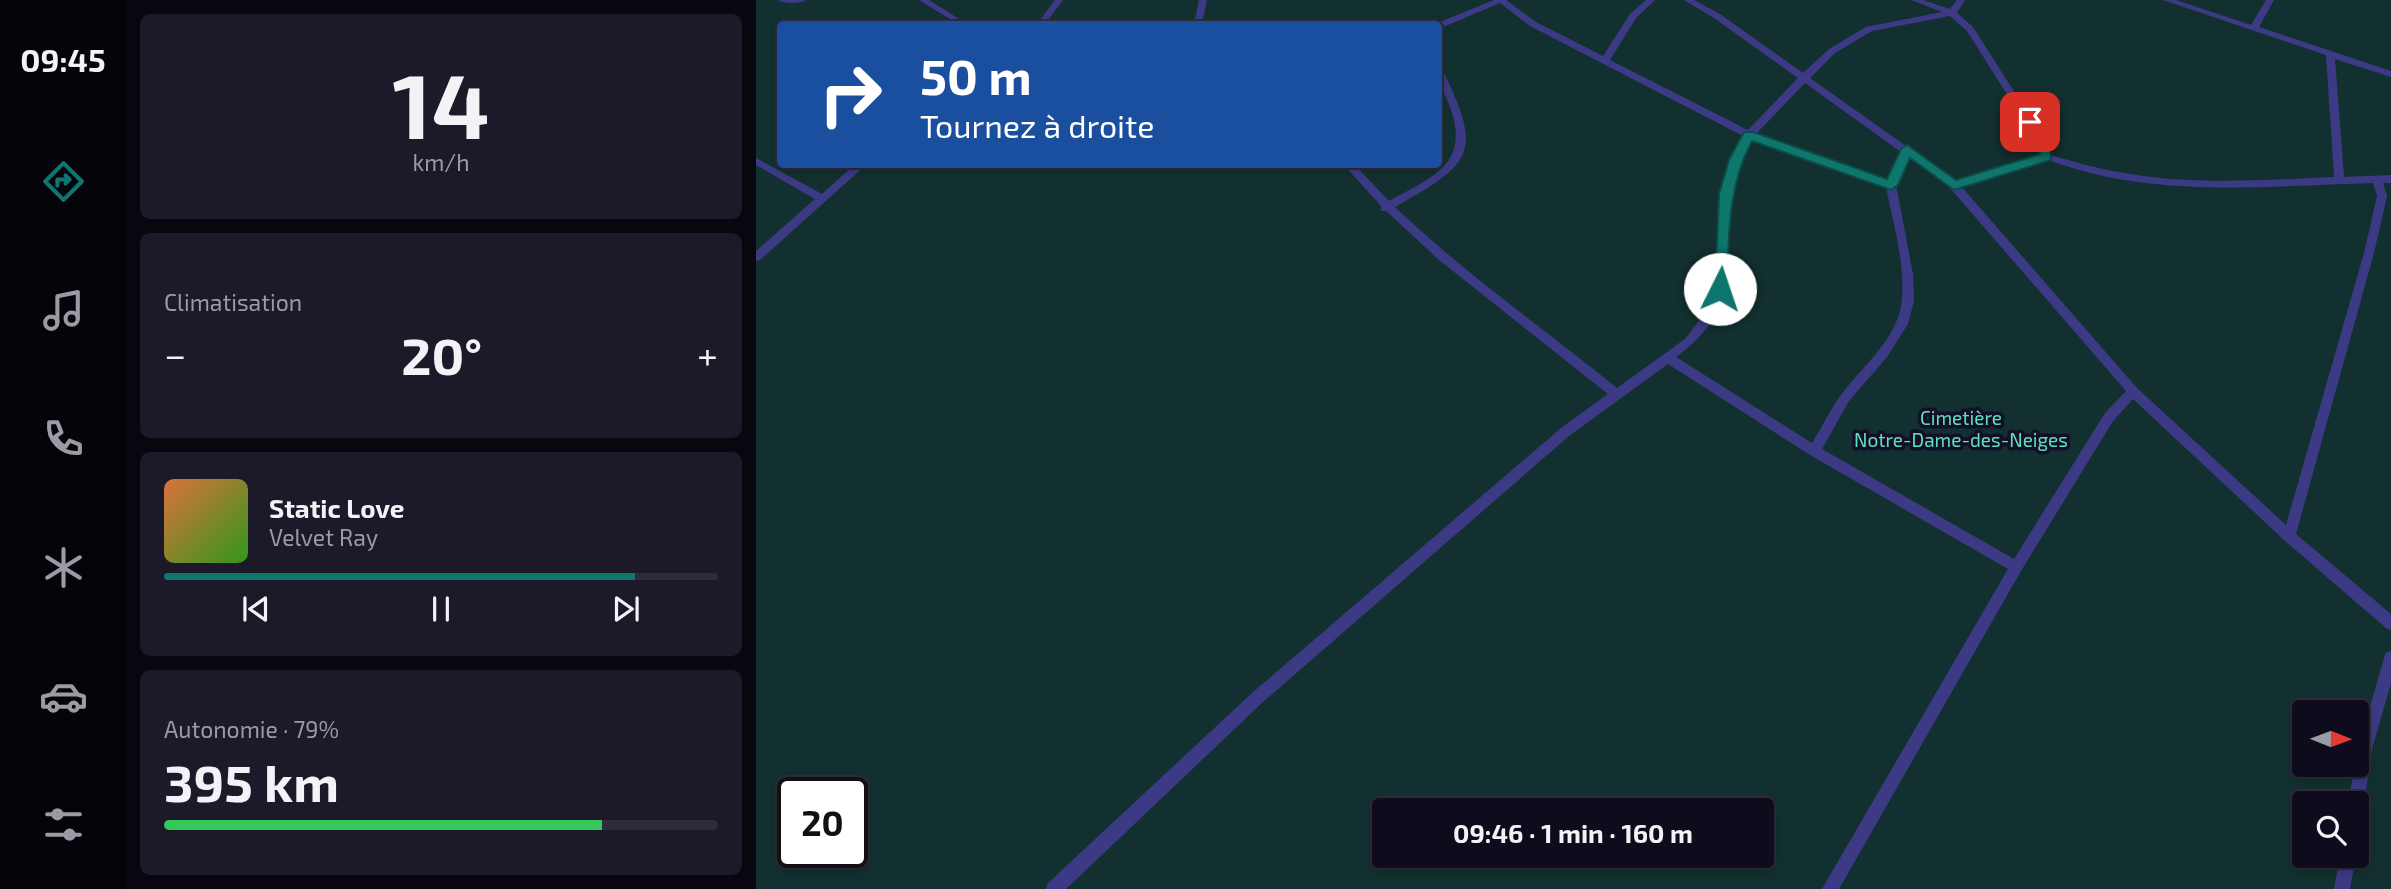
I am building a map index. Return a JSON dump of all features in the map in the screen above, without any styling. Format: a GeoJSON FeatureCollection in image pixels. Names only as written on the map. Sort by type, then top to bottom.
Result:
{"type":"FeatureCollection","features":[{"type":"Feature","properties":{"kind":"lane"},"geometry":{"type":"LineString","coordinates":[[782,0],[802,0]]}},
{"type":"Feature","properties":{"kind":"lane"},"geometry":{"type":"LineString","coordinates":[[923,0],[958,21]]}},
{"type":"Feature","properties":{"kind":"lane"},"geometry":{"type":"LineString","coordinates":[[1043,21],[1059,0]]}},
{"type":"Feature","properties":{"kind":"lane"},"geometry":{"type":"LineString","coordinates":[[1199,21],[1203,0]]}},
{"type":"Feature","properties":{"kind":"lane"},"geometry":{"type":"LineString","coordinates":[[1442,24],[1501,0],[1533,24],[1606,59],[1749,135],[1891,185]]}},
{"type":"Feature","properties":{"kind":"lane"},"geometry":{"type":"LineString","coordinates":[[1606,59],[1633,16],[1651,0]]}},
{"type":"Feature","properties":{"kind":"lane"},"geometry":{"type":"LineString","coordinates":[[1688,0],[1717,16],[1954,185],[2133,391],[2289,536],[2391,623]]}},
{"type":"Feature","properties":{"kind":"lane"},"geometry":{"type":"LineString","coordinates":[[1716,0],[1717,16]]}},
{"type":"Feature","properties":{"kind":"lane"},"geometry":{"type":"LineString","coordinates":[[1915,0],[1952,13],[1970,29],[2042,142],[2047,157]]}},
{"type":"Feature","properties":{"kind":"lane"},"geometry":{"type":"LineString","coordinates":[[1054,889],[1258,697],[1565,432],[1689,342],[1709,316],[1720,289],[1725,194],[1735,160],[1749,135],[1804,78],[1832,51],[1869,29],[1952,13],[1961,0]]}},
{"type":"Feature","properties":{"kind":"lane"},"geometry":{"type":"LineString","coordinates":[[2167,0],[2391,74]]}},
{"type":"Feature","properties":{"kind":"lane"},"geometry":{"type":"LineString","coordinates":[[2253,28],[2270,0]]}},
{"type":"Feature","properties":{"kind":"lane"},"geometry":{"type":"LineString","coordinates":[[2330,53],[2339,179]]}},
{"type":"Feature","properties":{"kind":"lane"},"geometry":{"type":"LineString","coordinates":[[1385,208],[1444,175],[1457,160],[1463,138],[1462,118],[1442,79]]}},
{"type":"Feature","properties":{"kind":"lane"},"geometry":{"type":"LineString","coordinates":[[1814,451],[1845,398],[1883,354],[1902,324],[1908,301],[1908,274],[1891,185],[1907,149]]}},
{"type":"Feature","properties":{"kind":"lane"},"geometry":{"type":"LineString","coordinates":[[1954,185],[2047,157],[2087,170],[2164,184],[2391,179]]}},
{"type":"Feature","properties":{"kind":"lane"},"geometry":{"type":"LineString","coordinates":[[756,161],[821,198]]}},
{"type":"Feature","properties":{"kind":"lane"},"geometry":{"type":"LineString","coordinates":[[756,257],[857,168]]}},
{"type":"Feature","properties":{"kind":"lane"},"geometry":{"type":"LineString","coordinates":[[1351,168],[1385,208],[1469,281],[1616,394]]}},
{"type":"Feature","properties":{"kind":"lane"},"geometry":{"type":"LineString","coordinates":[[2289,536],[2369,253],[2382,196],[2377,179]]}},
{"type":"Feature","properties":{"kind":"lane"},"geometry":{"type":"LineString","coordinates":[[1668,358],[1814,451],[2017,567]]}},
{"type":"Feature","properties":{"kind":"lane"},"geometry":{"type":"LineString","coordinates":[[1830,889],[2017,567],[2109,417],[2133,391]]}},
{"type":"Feature","properties":{"kind":"lane"},"geometry":{"type":"LineString","coordinates":[[2358,791],[2365,749],[2391,658]]}},
{"type":"Feature","properties":{"kind":"lane"},"geometry":{"type":"LineString","coordinates":[[2342,889],[2346,868]]}},
{"type":"Feature","properties":{"kind":"green space","name":"Cimetière Notre-Dame-des-Neiges"},"geometry":{"type":"Polygon","coordinates":[[[756,0],[2391,0],[2391,889],[756,889],[756,0]]]}},
{"type":"Feature","properties":{"kind":"route"},"geometry":{"type":"LineString","coordinates":[[1720,289],[1721,226],[1725,194],[1735,160],[1749,135],[1891,185],[1907,149],[1954,185],[2047,157],[2030,122]]}}]}
